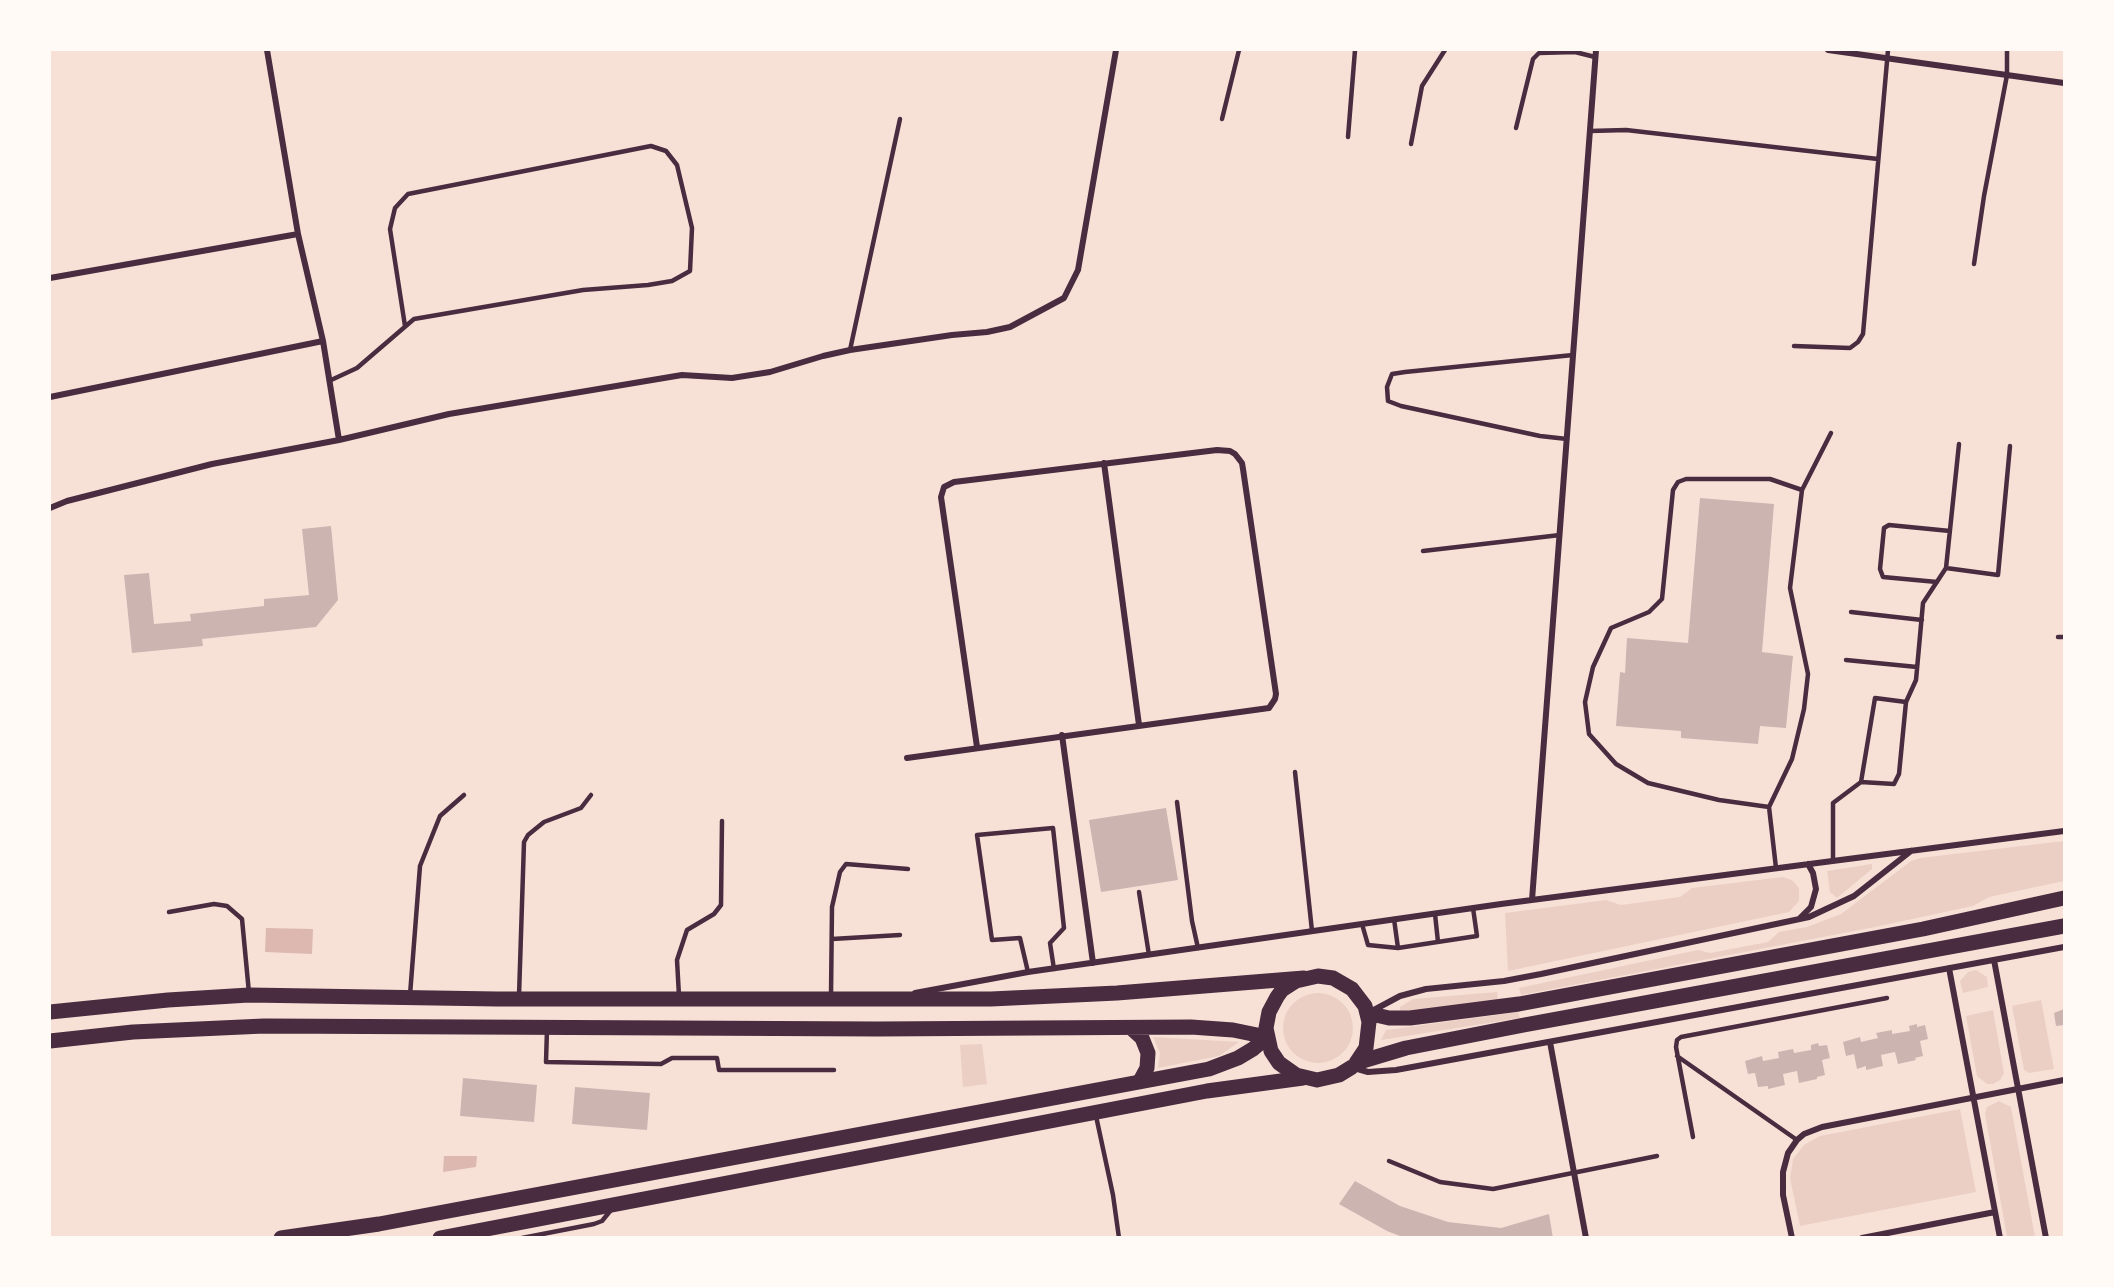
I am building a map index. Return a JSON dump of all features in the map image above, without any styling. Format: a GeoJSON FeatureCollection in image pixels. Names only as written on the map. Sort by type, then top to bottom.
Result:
{"type":"FeatureCollection","features":[{"type":"Feature","properties":{"kind":"main road"},"geometry":{"type":"LineString","coordinates":[[1367,1013],[1389,1018],[1410,1018],[1519,1004],[1923,929],[2064,898]]}},
{"type":"Feature","properties":{"kind":"main road"},"geometry":{"type":"LineString","coordinates":[[440,1238],[1239,1086],[1303,1078],[1325,1080],[1340,1075],[1354,1065],[1406,1048],[2064,926]]}},
{"type":"Feature","properties":{"kind":"main road"},"geometry":{"type":"LineString","coordinates":[[50,1012],[168,1000],[249,996],[518,999],[1054,997],[1318,976],[1340,981],[1357,994],[1367,1013],[1369,1022],[1366,1048],[1354,1065]]}},
{"type":"Feature","properties":{"kind":"main road"},"geometry":{"type":"LineString","coordinates":[[1303,1078],[1290,1072],[1280,1063],[1271,1050],[1267,1037],[1269,1012],[1277,997],[1289,985],[1304,978]]}},
{"type":"Feature","properties":{"kind":"main road"},"geometry":{"type":"LineString","coordinates":[[50,1041],[133,1032],[264,1026],[1215,1028],[1267,1037]]}},
{"type":"Feature","properties":{"kind":"main road"},"geometry":{"type":"LineString","coordinates":[[1131,1028],[1142,1038],[1148,1053],[1147,1068],[1140,1082]]}},
{"type":"Feature","properties":{"kind":"main road"},"geometry":{"type":"LineString","coordinates":[[281,1238],[390,1222],[1209,1069],[1253,1049],[1267,1037]]}},
{"type":"Feature","properties":{"kind":"street"},"geometry":{"type":"LineString","coordinates":[[267,50],[298,234],[323,341],[339,440]]}},
{"type":"Feature","properties":{"kind":"street"},"geometry":{"type":"LineString","coordinates":[[50,508],[67,501],[212,464],[339,440],[449,414],[682,375],[732,378],[770,372],[850,350],[1010,327],[1064,298],[1078,270],[1116,50]]}},
{"type":"Feature","properties":{"kind":"street"},"geometry":{"type":"LineString","coordinates":[[1828,50],[2064,83]]}},
{"type":"Feature","properties":{"kind":"street"},"geometry":{"type":"LineString","coordinates":[[1532,900],[1595,53]]}},
{"type":"Feature","properties":{"kind":"street"},"geometry":{"type":"LineString","coordinates":[[50,278],[298,234]]}},
{"type":"Feature","properties":{"kind":"street"},"geometry":{"type":"LineString","coordinates":[[50,397],[323,341]]}},
{"type":"Feature","properties":{"kind":"street"},"geometry":{"type":"LineString","coordinates":[[907,758],[1062,735],[1263,710],[1273,704],[1276,694],[1243,469],[1239,459],[1230,451],[1104,463],[954,482],[942,492],[977,747]]}},
{"type":"Feature","properties":{"kind":"street"},"geometry":{"type":"LineString","coordinates":[[1104,463],[1139,725]]}},
{"type":"Feature","properties":{"kind":"street"},"geometry":{"type":"LineString","coordinates":[[1062,735],[1093,963]]}},
{"type":"Feature","properties":{"kind":"street"},"geometry":{"type":"LineString","coordinates":[[885,999],[1028,972],[1473,908],[2064,831]]}},
{"type":"Feature","properties":{"kind":"street"},"geometry":{"type":"LineString","coordinates":[[1367,1013],[1413,992],[1541,975],[1797,921],[1827,910],[1854,896],[1912,850]]}},
{"type":"Feature","properties":{"kind":"street"},"geometry":{"type":"LineString","coordinates":[[1797,921],[1811,907],[1815,898],[1815,880],[1808,864]]}},
{"type":"Feature","properties":{"kind":"street"},"geometry":{"type":"LineString","coordinates":[[1354,1065],[1368,1072],[1387,1072],[2064,947]]}},
{"type":"Feature","properties":{"kind":"street"},"geometry":{"type":"LineString","coordinates":[[1994,960],[2046,1238]]}},
{"type":"Feature","properties":{"kind":"street"},"geometry":{"type":"LineString","coordinates":[[1949,968],[2000,1238]]}},
{"type":"Feature","properties":{"kind":"street"},"geometry":{"type":"LineString","coordinates":[[1550,1042],[1586,1238]]}},
{"type":"Feature","properties":{"kind":"street"},"geometry":{"type":"LineString","coordinates":[[1792,1238],[1782,1184],[1785,1161],[1797,1140],[1813,1130],[2064,1080]]}},
{"type":"Feature","properties":{"kind":"street"},"geometry":{"type":"LineString","coordinates":[[1862,1238],[1995,1212]]}},
{"type":"Feature","properties":{"kind":"lane"},"geometry":{"type":"LineString","coordinates":[[1222,119],[1239,50]]}},
{"type":"Feature","properties":{"kind":"lane"},"geometry":{"type":"LineString","coordinates":[[1348,137],[1355,50]]}},
{"type":"Feature","properties":{"kind":"lane"},"geometry":{"type":"LineString","coordinates":[[1411,144],[1422,86],[1445,50]]}},
{"type":"Feature","properties":{"kind":"lane"},"geometry":{"type":"LineString","coordinates":[[1794,346],[1850,348],[1863,334],[1888,50]]}},
{"type":"Feature","properties":{"kind":"lane"},"geometry":{"type":"LineString","coordinates":[[1974,264],[1984,196],[2007,75],[2007,50]]}},
{"type":"Feature","properties":{"kind":"lane"},"geometry":{"type":"LineString","coordinates":[[1516,128],[1533,59],[1539,53],[1595,53]]}},
{"type":"Feature","properties":{"kind":"lane"},"geometry":{"type":"LineString","coordinates":[[850,350],[900,119]]}},
{"type":"Feature","properties":{"kind":"lane"},"geometry":{"type":"LineString","coordinates":[[1590,131],[1626,130],[1878,159]]}},
{"type":"Feature","properties":{"kind":"lane"},"geometry":{"type":"LineString","coordinates":[[329,381],[357,368],[414,319],[583,290],[672,281],[690,271],[692,228],[677,165],[666,151],[651,146],[408,194],[395,208],[390,229],[405,326]]}},
{"type":"Feature","properties":{"kind":"lane"},"geometry":{"type":"LineString","coordinates":[[1567,439],[1539,436],[1401,406],[1388,401],[1387,387],[1392,374],[1573,355]]}},
{"type":"Feature","properties":{"kind":"lane"},"geometry":{"type":"LineString","coordinates":[[1776,868],[1769,807],[1792,759],[1804,710],[1808,674],[1790,588],[1802,490],[1831,433]]}},
{"type":"Feature","properties":{"kind":"lane"},"geometry":{"type":"LineString","coordinates":[[1833,861],[1833,803],[1861,782],[1894,784],[1899,774],[1906,702],[1916,680],[1923,603],[1946,568],[1959,444]]}},
{"type":"Feature","properties":{"kind":"lane"},"geometry":{"type":"LineString","coordinates":[[1946,568],[1998,575],[2010,446]]}},
{"type":"Feature","properties":{"kind":"lane"},"geometry":{"type":"LineString","coordinates":[[1769,807],[1719,800],[1648,783],[1616,764],[1589,734],[1585,702],[1593,667],[1611,628],[1649,612],[1662,600],[1672,490],[1678,482],[1686,479],[1770,479],[1802,490]]}},
{"type":"Feature","properties":{"kind":"lane"},"geometry":{"type":"LineString","coordinates":[[1937,582],[1883,577],[1880,569],[1884,528],[1889,525],[1950,531]]}},
{"type":"Feature","properties":{"kind":"lane"},"geometry":{"type":"LineString","coordinates":[[1423,551],[1560,535]]}},
{"type":"Feature","properties":{"kind":"lane"},"geometry":{"type":"LineString","coordinates":[[1851,612],[1922,620]]}},
{"type":"Feature","properties":{"kind":"lane"},"geometry":{"type":"LineString","coordinates":[[1846,660],[1917,667]]}},
{"type":"Feature","properties":{"kind":"lane"},"geometry":{"type":"LineString","coordinates":[[1861,782],[1875,699],[1906,702]]}},
{"type":"Feature","properties":{"kind":"lane"},"geometry":{"type":"LineString","coordinates":[[1295,772],[1312,931]]}},
{"type":"Feature","properties":{"kind":"lane"},"geometry":{"type":"LineString","coordinates":[[410,998],[420,866],[440,816],[464,795]]}},
{"type":"Feature","properties":{"kind":"lane"},"geometry":{"type":"LineString","coordinates":[[518,999],[524,842],[528,835],[544,822],[581,808],[591,795]]}},
{"type":"Feature","properties":{"kind":"lane"},"geometry":{"type":"LineString","coordinates":[[1177,802],[1192,921],[1198,948]]}},
{"type":"Feature","properties":{"kind":"lane"},"geometry":{"type":"LineString","coordinates":[[679,999],[678,960],[687,930],[714,914],[721,905],[722,821]]}},
{"type":"Feature","properties":{"kind":"lane"},"geometry":{"type":"LineString","coordinates":[[1028,972],[1020,938],[992,940],[977,835],[1053,828],[1064,928],[1050,944],[1054,969]]}},
{"type":"Feature","properties":{"kind":"lane"},"geometry":{"type":"LineString","coordinates":[[831,999],[832,908],[840,873],[846,864],[908,869]]}},
{"type":"Feature","properties":{"kind":"lane"},"geometry":{"type":"LineString","coordinates":[[1139,892],[1149,955]]}},
{"type":"Feature","properties":{"kind":"lane"},"geometry":{"type":"LineString","coordinates":[[169,912],[214,904],[227,906],[242,919],[249,996]]}},
{"type":"Feature","properties":{"kind":"lane"},"geometry":{"type":"LineString","coordinates":[[1362,924],[1368,945],[1398,948],[1477,936],[1473,908]]}},
{"type":"Feature","properties":{"kind":"lane"},"geometry":{"type":"LineString","coordinates":[[1435,914],[1438,942]]}},
{"type":"Feature","properties":{"kind":"lane"},"geometry":{"type":"LineString","coordinates":[[1394,920],[1398,948]]}},
{"type":"Feature","properties":{"kind":"lane"},"geometry":{"type":"LineString","coordinates":[[832,939],[900,935]]}},
{"type":"Feature","properties":{"kind":"lane"},"geometry":{"type":"LineString","coordinates":[[1693,1137],[1677,1056],[1677,1040],[1681,1037],[1887,998]]}},
{"type":"Feature","properties":{"kind":"lane"},"geometry":{"type":"LineString","coordinates":[[547,1027],[546,1062],[661,1064],[672,1058],[717,1058],[719,1070],[834,1070]]}},
{"type":"Feature","properties":{"kind":"lane"},"geometry":{"type":"LineString","coordinates":[[1677,1056],[1797,1140]]}},
{"type":"Feature","properties":{"kind":"lane"},"geometry":{"type":"LineString","coordinates":[[1095,1113],[1113,1195],[1119,1238]]}},
{"type":"Feature","properties":{"kind":"lane"},"geometry":{"type":"LineString","coordinates":[[1389,1161],[1440,1182],[1492,1189],[1658,1156]]}},
{"type":"Feature","properties":{"kind":"lane"},"geometry":{"type":"LineString","coordinates":[[522,1238],[602,1221],[615,1204]]}},
{"type":"Feature","properties":{"kind":"shaded area"},"geometry":{"type":"Polygon","coordinates":[[[2064,841],[2064,881],[1989,897],[1973,906],[1521,995],[1519,988],[1698,950],[1710,953],[1768,942],[1779,932],[1807,927],[1841,914],[1911,861],[1920,858],[2064,841]]]}},
{"type":"Feature","properties":{"kind":"shaded area"},"geometry":{"type":"Polygon","coordinates":[[[1872,864],[1872,869],[1837,898],[1830,892],[1827,871],[1872,864]]]}},
{"type":"Feature","properties":{"kind":"shaded area"},"geometry":{"type":"Polygon","coordinates":[[[1783,877],[1792,880],[1799,888],[1799,901],[1789,912],[1508,971],[1505,913],[1606,900],[1621,905],[1680,897],[1692,888],[1783,877]]]}},
{"type":"Feature","properties":{"kind":"shaded area"},"geometry":{"type":"Polygon","coordinates":[[[266,928],[313,929],[312,954],[265,952],[266,928]]]}},
{"type":"Feature","properties":{"kind":"shaded area"},"geometry":{"type":"Polygon","coordinates":[[[1976,970],[1987,977],[1988,987],[1963,993],[1960,981],[1968,972],[1976,970]]]}},
{"type":"Feature","properties":{"kind":"shaded area"},"geometry":{"type":"Polygon","coordinates":[[[1497,992],[1498,1000],[1400,1013],[1400,1007],[1413,999],[1497,992]]]}},
{"type":"Feature","properties":{"kind":"shaded area"},"geometry":{"type":"Polygon","coordinates":[[[1318,993],[1337,999],[1347,1009],[1353,1028],[1347,1047],[1337,1057],[1318,1063],[1299,1057],[1289,1047],[1283,1028],[1289,1009],[1299,999],[1318,993]]]}},
{"type":"Feature","properties":{"kind":"shaded area"},"geometry":{"type":"Polygon","coordinates":[[[2041,1000],[2054,1069],[2029,1073],[2024,1070],[2012,1006],[2041,1000]]]}},
{"type":"Feature","properties":{"kind":"shaded area"},"geometry":{"type":"Polygon","coordinates":[[[1993,1010],[2004,1073],[2000,1080],[1987,1084],[1977,1076],[1966,1016],[1993,1010]]]}},
{"type":"Feature","properties":{"kind":"shaded area"},"geometry":{"type":"Polygon","coordinates":[[[1518,1012],[1520,1018],[1381,1040],[1386,1030],[1518,1012]]]}},
{"type":"Feature","properties":{"kind":"shaded area"},"geometry":{"type":"Polygon","coordinates":[[[1153,1037],[1239,1042],[1219,1056],[1158,1068],[1160,1053],[1153,1037]]]}},
{"type":"Feature","properties":{"kind":"shaded area"},"geometry":{"type":"Polygon","coordinates":[[[982,1044],[987,1084],[963,1087],[960,1045],[982,1044]]]}},
{"type":"Feature","properties":{"kind":"shaded area"},"geometry":{"type":"Polygon","coordinates":[[[1999,1101],[2011,1107],[2035,1237],[2007,1237],[1985,1114],[1987,1107],[1999,1101]]]}},
{"type":"Feature","properties":{"kind":"shaded area"},"geometry":{"type":"Polygon","coordinates":[[[1960,1109],[1976,1192],[1800,1226],[1790,1178],[1793,1159],[1804,1145],[1820,1136],[1960,1109]]]}},
{"type":"Feature","properties":{"kind":"shaded area"},"geometry":{"type":"Polygon","coordinates":[[[444,1156],[477,1156],[476,1167],[443,1172],[444,1156]]]}},
{"type":"Feature","properties":{"kind":"building"},"geometry":{"type":"Polygon","coordinates":[[[1700,498],[1774,504],[1762,652],[1793,656],[1786,728],[1760,726],[1758,744],[1681,738],[1681,731],[1616,726],[1620,672],[1625,673],[1627,638],[1688,643],[1700,498]]]}},
{"type":"Feature","properties":{"kind":"building"},"geometry":{"type":"Polygon","coordinates":[[[331,526],[338,600],[316,627],[202,639],[203,646],[132,653],[124,575],[149,573],[154,624],[191,621],[190,614],[264,606],[264,599],[309,595],[302,529],[331,526]]]}},
{"type":"Feature","properties":{"kind":"building"},"geometry":{"type":"Polygon","coordinates":[[[1166,808],[1178,880],[1101,892],[1089,820],[1166,808]]]}},
{"type":"Feature","properties":{"kind":"building"},"geometry":{"type":"Polygon","coordinates":[[[2064,1009],[2064,1025],[2056,1026],[2054,1013],[2064,1009]]]}},
{"type":"Feature","properties":{"kind":"building"},"geometry":{"type":"Polygon","coordinates":[[[1917,1024],[1917,1027],[1925,1025],[1928,1039],[1920,1041],[1923,1056],[1915,1058],[1916,1060],[1898,1064],[1895,1052],[1881,1055],[1883,1066],[1866,1070],[1866,1066],[1857,1069],[1854,1054],[1846,1056],[1843,1042],[1860,1037],[1861,1042],[1878,1038],[1876,1033],[1892,1030],[1892,1034],[1910,1031],[1909,1026],[1917,1024]]]}},
{"type":"Feature","properties":{"kind":"building"},"geometry":{"type":"Polygon","coordinates":[[[1818,1043],[1819,1046],[1827,1045],[1830,1058],[1822,1060],[1825,1075],[1817,1079],[1799,1083],[1797,1071],[1783,1074],[1785,1085],[1768,1089],[1768,1086],[1758,1087],[1755,1073],[1748,1074],[1745,1061],[1762,1056],[1763,1061],[1779,1058],[1778,1052],[1793,1049],[1794,1053],[1811,1050],[1811,1045],[1818,1043]]]}},
{"type":"Feature","properties":{"kind":"building"},"geometry":{"type":"Polygon","coordinates":[[[463,1078],[537,1085],[534,1122],[460,1116],[463,1078]]]}},
{"type":"Feature","properties":{"kind":"building"},"geometry":{"type":"Polygon","coordinates":[[[575,1087],[650,1093],[647,1130],[572,1124],[575,1087]]]}},
{"type":"Feature","properties":{"kind":"building"},"geometry":{"type":"Polygon","coordinates":[[[1355,1181],[1400,1206],[1448,1222],[1501,1228],[1549,1214],[1553,1238],[1405,1238],[1387,1231],[1339,1204],[1355,1181]]]}}]}
